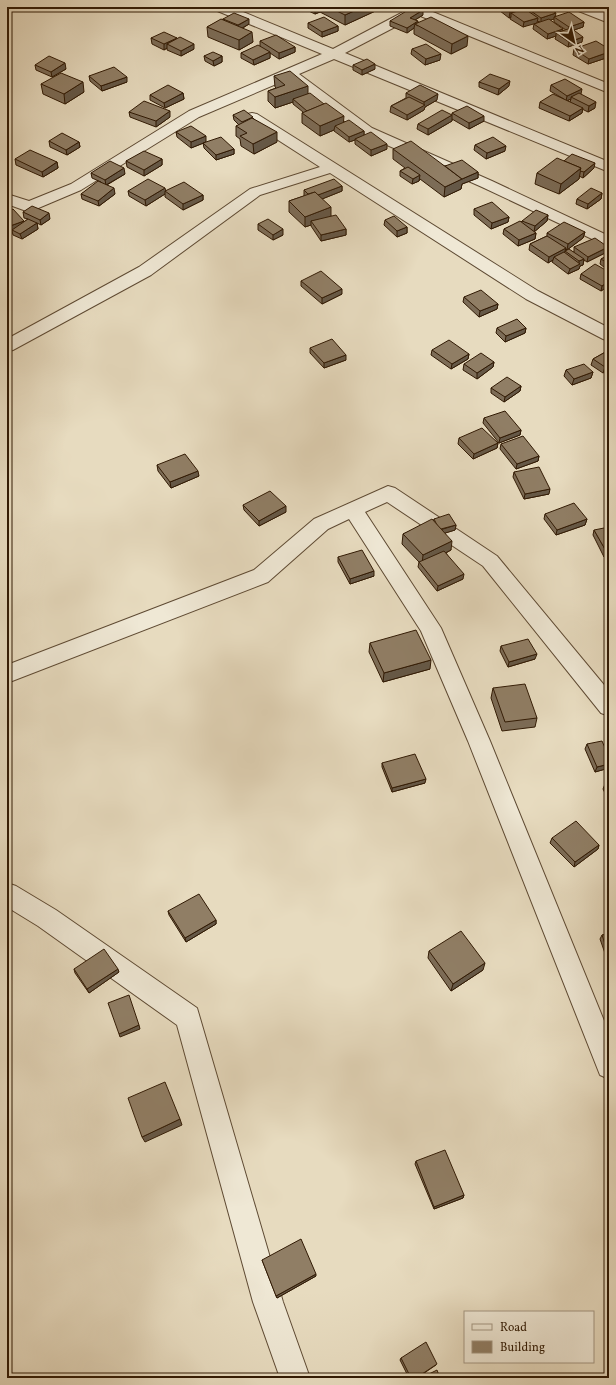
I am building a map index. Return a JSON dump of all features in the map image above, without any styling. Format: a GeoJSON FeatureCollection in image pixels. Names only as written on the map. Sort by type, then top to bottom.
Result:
{"type":"FeatureCollection","features":[{"type":"Feature","properties":{"kind":"street"},"geometry":{"type":"LineString","coordinates":[[220,7],[609,168]]}},
{"type":"Feature","properties":{"kind":"street"},"geometry":{"type":"LineString","coordinates":[[581,7],[609,19]]}},
{"type":"Feature","properties":{"kind":"street"},"geometry":{"type":"LineString","coordinates":[[7,199],[29,207],[76,187],[194,114],[332,54],[416,8],[609,89]]}},
{"type":"Feature","properties":{"kind":"street"},"geometry":{"type":"LineString","coordinates":[[289,73],[367,131],[487,184],[609,242]]}},
{"type":"Feature","properties":{"kind":"street"},"geometry":{"type":"LineString","coordinates":[[225,101],[532,295],[609,335]]}},
{"type":"Feature","properties":{"kind":"street"},"geometry":{"type":"LineString","coordinates":[[7,346],[145,271],[255,192],[332,168]]}},
{"type":"Feature","properties":{"kind":"street"},"geometry":{"type":"LineString","coordinates":[[7,674],[261,576],[321,524],[388,493],[490,561],[609,707]]}},
{"type":"Feature","properties":{"kind":"street"},"geometry":{"type":"LineString","coordinates":[[353,509],[430,628],[482,749],[609,1066]]}},
{"type":"Feature","properties":{"kind":"street"},"geometry":{"type":"LineString","coordinates":[[7,894],[47,918],[188,1018],[268,1302],[294,1378]]}},
{"type":"Feature","properties":{"kind":"building"},"geometry":{"type":"Polygon","coordinates":[[[329,7],[363,7],[345,15],[329,7]]]}},
{"type":"Feature","properties":{"kind":"building"},"geometry":{"type":"Polygon","coordinates":[[[413,7],[423,10],[410,18],[418,21],[407,28],[390,21],[413,7]]]}},
{"type":"Feature","properties":{"kind":"building"},"geometry":{"type":"Polygon","coordinates":[[[502,7],[527,7],[510,12],[502,7]]]}},
{"type":"Feature","properties":{"kind":"building"},"geometry":{"type":"Polygon","coordinates":[[[533,7],[546,7],[556,13],[541,18],[528,9],[533,7]]]}},
{"type":"Feature","properties":{"kind":"building"},"geometry":{"type":"Polygon","coordinates":[[[525,9],[538,18],[524,22],[511,13],[525,9]]]}},
{"type":"Feature","properties":{"kind":"building"},"geometry":{"type":"Polygon","coordinates":[[[569,12],[584,22],[569,27],[554,17],[569,12]]]}},
{"type":"Feature","properties":{"kind":"building"},"geometry":{"type":"Polygon","coordinates":[[[234,13],[249,19],[238,25],[223,19],[234,13]]]}},
{"type":"Feature","properties":{"kind":"building"},"geometry":{"type":"Polygon","coordinates":[[[324,17],[338,26],[322,32],[308,23],[324,17]]]}},
{"type":"Feature","properties":{"kind":"building"},"geometry":{"type":"Polygon","coordinates":[[[431,17],[468,36],[452,44],[415,24],[431,17]]]}},
{"type":"Feature","properties":{"kind":"building"},"geometry":{"type":"Polygon","coordinates":[[[221,19],[252,32],[239,40],[207,27],[221,19]]]}},
{"type":"Feature","properties":{"kind":"building"},"geometry":{"type":"Polygon","coordinates":[[[549,19],[563,29],[548,34],[534,24],[549,19]]]}},
{"type":"Feature","properties":{"kind":"building"},"geometry":{"type":"Polygon","coordinates":[[[571,28],[583,37],[569,42],[556,33],[571,28]]]}},
{"type":"Feature","properties":{"kind":"building"},"geometry":{"type":"Polygon","coordinates":[[[164,32],[177,38],[164,44],[151,38],[164,32]]]}},
{"type":"Feature","properties":{"kind":"building"},"geometry":{"type":"Polygon","coordinates":[[[276,35],[295,47],[279,53],[260,41],[276,35]]]}},
{"type":"Feature","properties":{"kind":"building"},"geometry":{"type":"Polygon","coordinates":[[[180,37],[194,44],[181,51],[167,44],[180,37]]]}},
{"type":"Feature","properties":{"kind":"building"},"geometry":{"type":"Polygon","coordinates":[[[596,41],[609,49],[609,52],[589,59],[574,49],[596,41]]]}},
{"type":"Feature","properties":{"kind":"building"},"geometry":{"type":"Polygon","coordinates":[[[426,44],[441,54],[426,59],[412,49],[426,44]]]}},
{"type":"Feature","properties":{"kind":"building"},"geometry":{"type":"Polygon","coordinates":[[[258,45],[270,52],[253,60],[241,53],[258,45]]]}},
{"type":"Feature","properties":{"kind":"building"},"geometry":{"type":"Polygon","coordinates":[[[213,52],[222,56],[213,61],[204,56],[213,52]]]}},
{"type":"Feature","properties":{"kind":"building"},"geometry":{"type":"Polygon","coordinates":[[[49,56],[65,63],[51,72],[35,65],[49,56]]]}},
{"type":"Feature","properties":{"kind":"building"},"geometry":{"type":"Polygon","coordinates":[[[367,59],[375,64],[362,70],[353,65],[367,59]]]}},
{"type":"Feature","properties":{"kind":"building"},"geometry":{"type":"Polygon","coordinates":[[[114,67],[127,77],[101,86],[89,76],[114,67]]]}},
{"type":"Feature","properties":{"kind":"building"},"geometry":{"type":"Polygon","coordinates":[[[290,71],[308,86],[275,97],[268,91],[285,85],[274,76],[290,71]]]}},
{"type":"Feature","properties":{"kind":"building"},"geometry":{"type":"Polygon","coordinates":[[[61,73],[83,82],[64,94],[41,84],[61,73]]]}},
{"type":"Feature","properties":{"kind":"building"},"geometry":{"type":"Polygon","coordinates":[[[490,74],[510,81],[499,89],[479,82],[490,74]]]}},
{"type":"Feature","properties":{"kind":"building"},"geometry":{"type":"Polygon","coordinates":[[[565,79],[582,89],[567,96],[551,85],[565,79]]]}},
{"type":"Feature","properties":{"kind":"building"},"geometry":{"type":"Polygon","coordinates":[[[168,85],[183,93],[164,103],[150,95],[168,85]]]}},
{"type":"Feature","properties":{"kind":"building"},"geometry":{"type":"Polygon","coordinates":[[[420,85],[438,94],[424,102],[406,93],[420,85]]]}},
{"type":"Feature","properties":{"kind":"building"},"geometry":{"type":"Polygon","coordinates":[[[310,93],[324,104],[307,111],[293,99],[310,93]]]}},
{"type":"Feature","properties":{"kind":"building"},"geometry":{"type":"Polygon","coordinates":[[[579,93],[596,102],[589,106],[571,97],[579,93]]]}},
{"type":"Feature","properties":{"kind":"building"},"geometry":{"type":"Polygon","coordinates":[[[553,94],[583,108],[570,116],[540,102],[553,94]]]}},
{"type":"Feature","properties":{"kind":"building"},"geometry":{"type":"Polygon","coordinates":[[[409,97],[425,105],[407,115],[391,106],[409,97]]]}},
{"type":"Feature","properties":{"kind":"building"},"geometry":{"type":"Polygon","coordinates":[[[144,101],[170,111],[156,121],[129,112],[144,101]]]}},
{"type":"Feature","properties":{"kind":"building"},"geometry":{"type":"Polygon","coordinates":[[[326,103],[344,116],[320,126],[302,113],[326,103]]]}},
{"type":"Feature","properties":{"kind":"building"},"geometry":{"type":"Polygon","coordinates":[[[467,106],[484,116],[469,123],[452,113],[467,106]]]}},
{"type":"Feature","properties":{"kind":"building"},"geometry":{"type":"Polygon","coordinates":[[[244,110],[253,117],[242,122],[233,115],[244,110]]]}},
{"type":"Feature","properties":{"kind":"building"},"geometry":{"type":"Polygon","coordinates":[[[442,110],[452,115],[428,129],[418,124],[442,110]]]}},
{"type":"Feature","properties":{"kind":"building"},"geometry":{"type":"Polygon","coordinates":[[[252,118],[277,132],[253,144],[240,136],[247,133],[236,126],[252,118]]]}},
{"type":"Feature","properties":{"kind":"building"},"geometry":{"type":"Polygon","coordinates":[[[349,120],[364,131],[349,137],[335,126],[349,120]]]}},
{"type":"Feature","properties":{"kind":"building"},"geometry":{"type":"Polygon","coordinates":[[[191,126],[206,136],[191,142],[176,132],[191,126]]]}},
{"type":"Feature","properties":{"kind":"building"},"geometry":{"type":"Polygon","coordinates":[[[371,132],[387,144],[371,150],[355,139],[371,132]]]}},
{"type":"Feature","properties":{"kind":"building"},"geometry":{"type":"Polygon","coordinates":[[[62,133],[79,142],[66,150],[49,141],[62,133]]]}},
{"type":"Feature","properties":{"kind":"building"},"geometry":{"type":"Polygon","coordinates":[[[221,137],[234,149],[216,155],[203,143],[221,137]]]}},
{"type":"Feature","properties":{"kind":"building"},"geometry":{"type":"Polygon","coordinates":[[[493,137],[506,146],[487,153],[475,145],[493,137]]]}},
{"type":"Feature","properties":{"kind":"building"},"geometry":{"type":"Polygon","coordinates":[[[411,141],[462,179],[445,187],[393,149],[411,141]]]}},
{"type":"Feature","properties":{"kind":"building"},"geometry":{"type":"Polygon","coordinates":[[[30,150],[57,162],[42,172],[15,159],[30,150]]]}},
{"type":"Feature","properties":{"kind":"building"},"geometry":{"type":"Polygon","coordinates":[[[144,151],[162,159],[144,170],[126,161],[144,151]]]}},
{"type":"Feature","properties":{"kind":"building"},"geometry":{"type":"Polygon","coordinates":[[[572,154],[595,163],[584,172],[580,171],[581,168],[564,161],[572,154]]]}},
{"type":"Feature","properties":{"kind":"building"},"geometry":{"type":"Polygon","coordinates":[[[557,158],[581,168],[561,184],[537,173],[557,158]]]}},
{"type":"Feature","properties":{"kind":"building"},"geometry":{"type":"Polygon","coordinates":[[[462,160],[478,172],[462,179],[445,166],[462,160]]]}},
{"type":"Feature","properties":{"kind":"building"},"geometry":{"type":"Polygon","coordinates":[[[110,161],[124,168],[105,180],[91,173],[110,161]]]}},
{"type":"Feature","properties":{"kind":"building"},"geometry":{"type":"Polygon","coordinates":[[[408,167],[420,175],[413,179],[400,171],[408,167]]]}},
{"type":"Feature","properties":{"kind":"building"},"geometry":{"type":"Polygon","coordinates":[[[148,179],[165,188],[145,200],[128,191],[148,179]]]}},
{"type":"Feature","properties":{"kind":"building"},"geometry":{"type":"Polygon","coordinates":[[[334,179],[342,186],[318,195],[315,192],[308,194],[304,190],[334,179]]]}},
{"type":"Feature","properties":{"kind":"building"},"geometry":{"type":"Polygon","coordinates":[[[98,181],[114,188],[98,201],[81,194],[98,181]]]}},
{"type":"Feature","properties":{"kind":"building"},"geometry":{"type":"Polygon","coordinates":[[[184,182],[203,195],[183,204],[165,191],[184,182]]]}},
{"type":"Feature","properties":{"kind":"building"},"geometry":{"type":"Polygon","coordinates":[[[591,188],[602,193],[588,204],[577,199],[591,188]]]}},
{"type":"Feature","properties":{"kind":"building"},"geometry":{"type":"Polygon","coordinates":[[[315,192],[331,207],[305,217],[289,201],[315,192]]]}},
{"type":"Feature","properties":{"kind":"building"},"geometry":{"type":"Polygon","coordinates":[[[492,202],[509,217],[492,223],[474,209],[492,202]]]}},
{"type":"Feature","properties":{"kind":"building"},"geometry":{"type":"Polygon","coordinates":[[[32,206],[49,213],[40,220],[23,212],[32,206]]]}},
{"type":"Feature","properties":{"kind":"building"},"geometry":{"type":"Polygon","coordinates":[[[13,209],[24,221],[10,226],[7,223],[7,212],[13,209]]]}},
{"type":"Feature","properties":{"kind":"building"},"geometry":{"type":"Polygon","coordinates":[[[536,210],[548,215],[535,226],[522,221],[536,210]]]}},
{"type":"Feature","properties":{"kind":"building"},"geometry":{"type":"Polygon","coordinates":[[[336,215],[346,229],[321,235],[311,221],[336,215]]]}},
{"type":"Feature","properties":{"kind":"building"},"geometry":{"type":"Polygon","coordinates":[[[394,216],[407,227],[397,231],[385,220],[394,216]]]}},
{"type":"Feature","properties":{"kind":"building"},"geometry":{"type":"Polygon","coordinates":[[[28,219],[37,223],[20,234],[12,230],[28,219]]]}},
{"type":"Feature","properties":{"kind":"building"},"geometry":{"type":"Polygon","coordinates":[[[268,219],[283,229],[273,235],[258,224],[268,219]]]}},
{"type":"Feature","properties":{"kind":"building"},"geometry":{"type":"Polygon","coordinates":[[[520,221],[536,233],[519,240],[504,229],[520,221]]]}},
{"type":"Feature","properties":{"kind":"building"},"geometry":{"type":"Polygon","coordinates":[[[564,222],[585,232],[568,244],[547,233],[564,222]]]}},
{"type":"Feature","properties":{"kind":"building"},"geometry":{"type":"Polygon","coordinates":[[[547,236],[566,248],[549,257],[530,244],[547,236]]]}},
{"type":"Feature","properties":{"kind":"building"},"geometry":{"type":"Polygon","coordinates":[[[595,238],[608,247],[588,257],[574,247],[595,238]]]}},
{"type":"Feature","properties":{"kind":"building"},"geometry":{"type":"Polygon","coordinates":[[[569,249],[584,259],[579,261],[565,251],[569,249]]]}},
{"type":"Feature","properties":{"kind":"building"},"geometry":{"type":"Polygon","coordinates":[[[564,252],[580,264],[570,269],[554,257],[564,252]]]}},
{"type":"Feature","properties":{"kind":"building"},"geometry":{"type":"Polygon","coordinates":[[[609,255],[609,264],[601,259],[609,255]]]}},
{"type":"Feature","properties":{"kind":"building"},"geometry":{"type":"Polygon","coordinates":[[[595,264],[609,272],[609,281],[602,286],[581,274],[595,264]]]}},
{"type":"Feature","properties":{"kind":"building"},"geometry":{"type":"Polygon","coordinates":[[[321,271],[342,289],[322,298],[301,281],[321,271]]]}},
{"type":"Feature","properties":{"kind":"building"},"geometry":{"type":"Polygon","coordinates":[[[481,290],[498,304],[480,311],[464,297],[481,290]]]}},
{"type":"Feature","properties":{"kind":"building"},"geometry":{"type":"Polygon","coordinates":[[[517,319],[526,328],[506,336],[497,328],[517,319]]]}},
{"type":"Feature","properties":{"kind":"building"},"geometry":{"type":"Polygon","coordinates":[[[332,339],[346,355],[324,363],[310,348],[332,339]]]}},
{"type":"Feature","properties":{"kind":"building"},"geometry":{"type":"Polygon","coordinates":[[[449,340],[469,354],[452,364],[432,350],[449,340]]]}},
{"type":"Feature","properties":{"kind":"building"},"geometry":{"type":"Polygon","coordinates":[[[609,350],[609,364],[605,367],[593,359],[609,350]]]}},
{"type":"Feature","properties":{"kind":"building"},"geometry":{"type":"Polygon","coordinates":[[[481,353],[494,362],[477,373],[464,364],[481,353]]]}},
{"type":"Feature","properties":{"kind":"building"},"geometry":{"type":"Polygon","coordinates":[[[584,364],[593,372],[574,379],[566,370],[584,364]]]}},
{"type":"Feature","properties":{"kind":"building"},"geometry":{"type":"Polygon","coordinates":[[[507,377],[521,386],[505,397],[491,388],[507,377]]]}},
{"type":"Feature","properties":{"kind":"building"},"geometry":{"type":"Polygon","coordinates":[[[505,411],[521,430],[500,438],[484,418],[505,411]]]}},
{"type":"Feature","properties":{"kind":"building"},"geometry":{"type":"Polygon","coordinates":[[[482,428],[498,443],[474,454],[459,438],[482,428]]]}},
{"type":"Feature","properties":{"kind":"building"},"geometry":{"type":"Polygon","coordinates":[[[523,436],[539,456],[517,464],[501,444],[523,436]]]}},
{"type":"Feature","properties":{"kind":"building"},"geometry":{"type":"Polygon","coordinates":[[[185,454],[198,471],[170,482],[157,465],[185,454]]]}},
{"type":"Feature","properties":{"kind":"building"},"geometry":{"type":"Polygon","coordinates":[[[539,467],[550,489],[525,494],[514,472],[539,467]]]}},
{"type":"Feature","properties":{"kind":"building"},"geometry":{"type":"Polygon","coordinates":[[[270,491],[286,506],[259,521],[243,505],[270,491]]]}},
{"type":"Feature","properties":{"kind":"building"},"geometry":{"type":"Polygon","coordinates":[[[574,503],[587,519],[557,530],[545,514],[574,503]]]}},
{"type":"Feature","properties":{"kind":"building"},"geometry":{"type":"Polygon","coordinates":[[[449,514],[456,525],[441,529],[434,519],[449,514]]]}},
{"type":"Feature","properties":{"kind":"building"},"geometry":{"type":"Polygon","coordinates":[[[432,519],[452,541],[423,555],[403,534],[432,519]]]}},
{"type":"Feature","properties":{"kind":"building"},"geometry":{"type":"Polygon","coordinates":[[[609,527],[609,551],[606,551],[594,530],[609,527]]]}},
{"type":"Feature","properties":{"kind":"building"},"geometry":{"type":"Polygon","coordinates":[[[362,550],[374,571],[350,579],[338,557],[362,550]]]}},
{"type":"Feature","properties":{"kind":"building"},"geometry":{"type":"Polygon","coordinates":[[[444,551],[464,574],[438,586],[419,562],[444,551]]]}},
{"type":"Feature","properties":{"kind":"building"},"geometry":{"type":"Polygon","coordinates":[[[416,630],[431,660],[384,673],[370,643],[416,630]]]}},
{"type":"Feature","properties":{"kind":"building"},"geometry":{"type":"Polygon","coordinates":[[[528,639],[537,654],[509,662],[501,646],[528,639]]]}},
{"type":"Feature","properties":{"kind":"building"},"geometry":{"type":"Polygon","coordinates":[[[525,684],[537,718],[505,722],[493,688],[525,684]]]}},
{"type":"Feature","properties":{"kind":"building"},"geometry":{"type":"Polygon","coordinates":[[[602,741],[609,757],[609,764],[597,767],[587,744],[602,741]]]}},
{"type":"Feature","properties":{"kind":"building"},"geometry":{"type":"Polygon","coordinates":[[[415,754],[426,779],[392,788],[382,763],[415,754]]]}},
{"type":"Feature","properties":{"kind":"building"},"geometry":{"type":"Polygon","coordinates":[[[609,783],[609,792],[605,784],[609,783]]]}},
{"type":"Feature","properties":{"kind":"building"},"geometry":{"type":"Polygon","coordinates":[[[576,821],[599,845],[575,862],[552,838],[576,821]]]}},
{"type":"Feature","properties":{"kind":"building"},"geometry":{"type":"Polygon","coordinates":[[[199,894],[216,920],[185,938],[168,911],[199,894]]]}},
{"type":"Feature","properties":{"kind":"building"},"geometry":{"type":"Polygon","coordinates":[[[461,931],[485,963],[453,984],[429,951],[461,931]]]}},
{"type":"Feature","properties":{"kind":"building"},"geometry":{"type":"Polygon","coordinates":[[[609,934],[609,956],[602,935],[609,934]]]}},
{"type":"Feature","properties":{"kind":"building"},"geometry":{"type":"Polygon","coordinates":[[[104,949],[118,969],[87,989],[74,969],[104,949]]]}},
{"type":"Feature","properties":{"kind":"building"},"geometry":{"type":"Polygon","coordinates":[[[129,995],[139,1025],[119,1034],[108,1003],[129,995]]]}},
{"type":"Feature","properties":{"kind":"building"},"geometry":{"type":"Polygon","coordinates":[[[165,1082],[180,1119],[142,1137],[128,1098],[165,1082]]]}},
{"type":"Feature","properties":{"kind":"building"},"geometry":{"type":"Polygon","coordinates":[[[445,1150],[464,1195],[434,1207],[416,1161],[445,1150]]]}},
{"type":"Feature","properties":{"kind":"building"},"geometry":{"type":"Polygon","coordinates":[[[301,1239],[316,1274],[276,1296],[262,1260],[301,1239]]]}},
{"type":"Feature","properties":{"kind":"building"},"geometry":{"type":"Polygon","coordinates":[[[426,1342],[437,1364],[416,1378],[411,1378],[401,1358],[426,1342]]]}},
{"type":"Feature","properties":{"kind":"building"},"geometry":{"type":"Polygon","coordinates":[[[437,1370],[440,1378],[421,1378],[437,1370]]]}}]}
